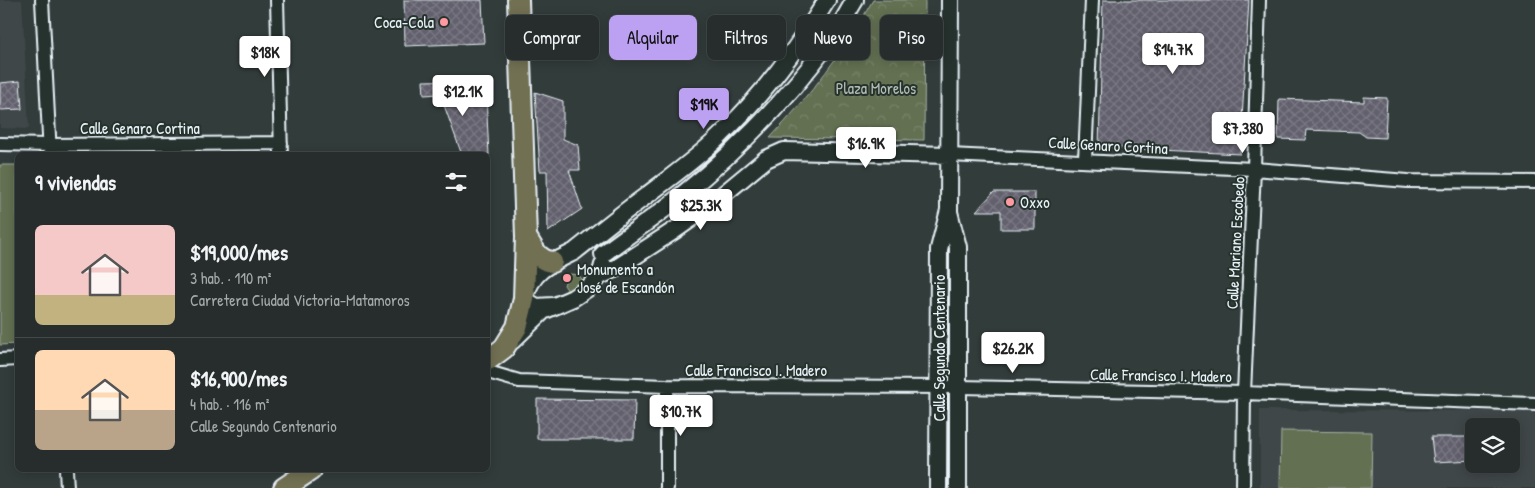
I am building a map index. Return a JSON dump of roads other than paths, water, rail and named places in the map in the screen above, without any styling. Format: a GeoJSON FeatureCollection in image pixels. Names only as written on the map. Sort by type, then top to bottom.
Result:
{"type":"FeatureCollection","features":[{"type":"Feature","properties":{"kind":"main road"},"geometry":{"type":"LineString","coordinates":[[490,358],[504,348],[517,327],[524,299],[526,236],[518,0]]}},
{"type":"Feature","properties":{"kind":"main road"},"geometry":{"type":"LineString","coordinates":[[526,236],[537,255],[545,261],[552,262]]}},
{"type":"Feature","properties":{"kind":"main road"},"geometry":{"type":"LineString","coordinates":[[284,488],[308,472]]}},
{"type":"Feature","properties":{"kind":"street"},"geometry":{"type":"LineString","coordinates":[[42,0],[49,150]]}},
{"type":"Feature","properties":{"kind":"street"},"geometry":{"type":"LineString","coordinates":[[277,0],[281,149]]}},
{"type":"Feature","properties":{"kind":"street"},"geometry":{"type":"LineString","coordinates":[[818,15],[827,0]]}},
{"type":"Feature","properties":{"kind":"street"},"geometry":{"type":"LineString","coordinates":[[846,15],[855,0]]}},
{"type":"Feature","properties":{"kind":"street","name":"Calle Segundo Centenario"},"geometry":{"type":"LineString","coordinates":[[950,0],[949,210],[958,247],[958,488]]}},
{"type":"Feature","properties":{"kind":"street"},"geometry":{"type":"LineString","coordinates":[[1085,160],[1092,0]]}},
{"type":"Feature","properties":{"kind":"street","name":"Calle Mariano Escobedo"},"geometry":{"type":"LineString","coordinates":[[1244,488],[1244,393],[1260,0]]}},
{"type":"Feature","properties":{"kind":"street"},"geometry":{"type":"LineString","coordinates":[[553,306],[536,307],[524,299],[526,290],[533,278],[552,262],[574,252],[689,164],[723,134],[756,100],[782,69],[796,48]]}},
{"type":"Feature","properties":{"kind":"street"},"geometry":{"type":"LineString","coordinates":[[603,254],[681,197],[726,158],[764,121],[815,60]]}},
{"type":"Feature","properties":{"kind":"street","name":"Calle Genaro Cortina"},"geometry":{"type":"LineString","coordinates":[[0,144],[49,150],[281,149]]}},
{"type":"Feature","properties":{"kind":"street"},"geometry":{"type":"LineString","coordinates":[[504,348],[543,311],[583,292],[600,276],[621,265],[675,230],[766,159],[784,151],[949,155]]}},
{"type":"Feature","properties":{"kind":"street","name":"Calle Genaro Cortina"},"geometry":{"type":"LineString","coordinates":[[949,155],[1254,169],[1408,181],[1535,182]]}},
{"type":"Feature","properties":{"kind":"street","name":"Calle Segundo Centenario"},"geometry":{"type":"LineString","coordinates":[[938,488],[939,249],[949,210]]}},
{"type":"Feature","properties":{"kind":"street"},"geometry":{"type":"LineString","coordinates":[[574,252],[592,250],[603,254]]}},
{"type":"Feature","properties":{"kind":"street"},"geometry":{"type":"LineString","coordinates":[[600,276],[604,264],[603,254]]}},
{"type":"Feature","properties":{"kind":"street"},"geometry":{"type":"LineString","coordinates":[[0,360],[15,360]]}},
{"type":"Feature","properties":{"kind":"street","name":"Calle Francisco I. Madero"},"geometry":{"type":"LineString","coordinates":[[490,373],[519,381],[667,386],[959,387],[1244,393],[1535,404]]}},
{"type":"Feature","properties":{"kind":"street"},"geometry":{"type":"LineString","coordinates":[[667,386],[667,488]]}},
{"type":"Feature","properties":{"kind":"street"},"geometry":{"type":"LineString","coordinates":[[66,472],[67,488]]}},
{"type":"Feature","properties":{"kind":"place","name":"Coca-Cola"},"geometry":{"type":"Point","coordinates":[444,22]}},
{"type":"Feature","properties":{"kind":"place","name":"Oxxo"},"geometry":{"type":"Point","coordinates":[1010,202]}},
{"type":"Feature","properties":{"kind":"place","name":"Monumento a José de Escandón"},"geometry":{"type":"Point","coordinates":[567,278]}},
{"type":"Feature","properties":{"kind":"park label","name":"Plaza Morelos"},"geometry":{"type":"Point","coordinates":[876,88]}}]}
